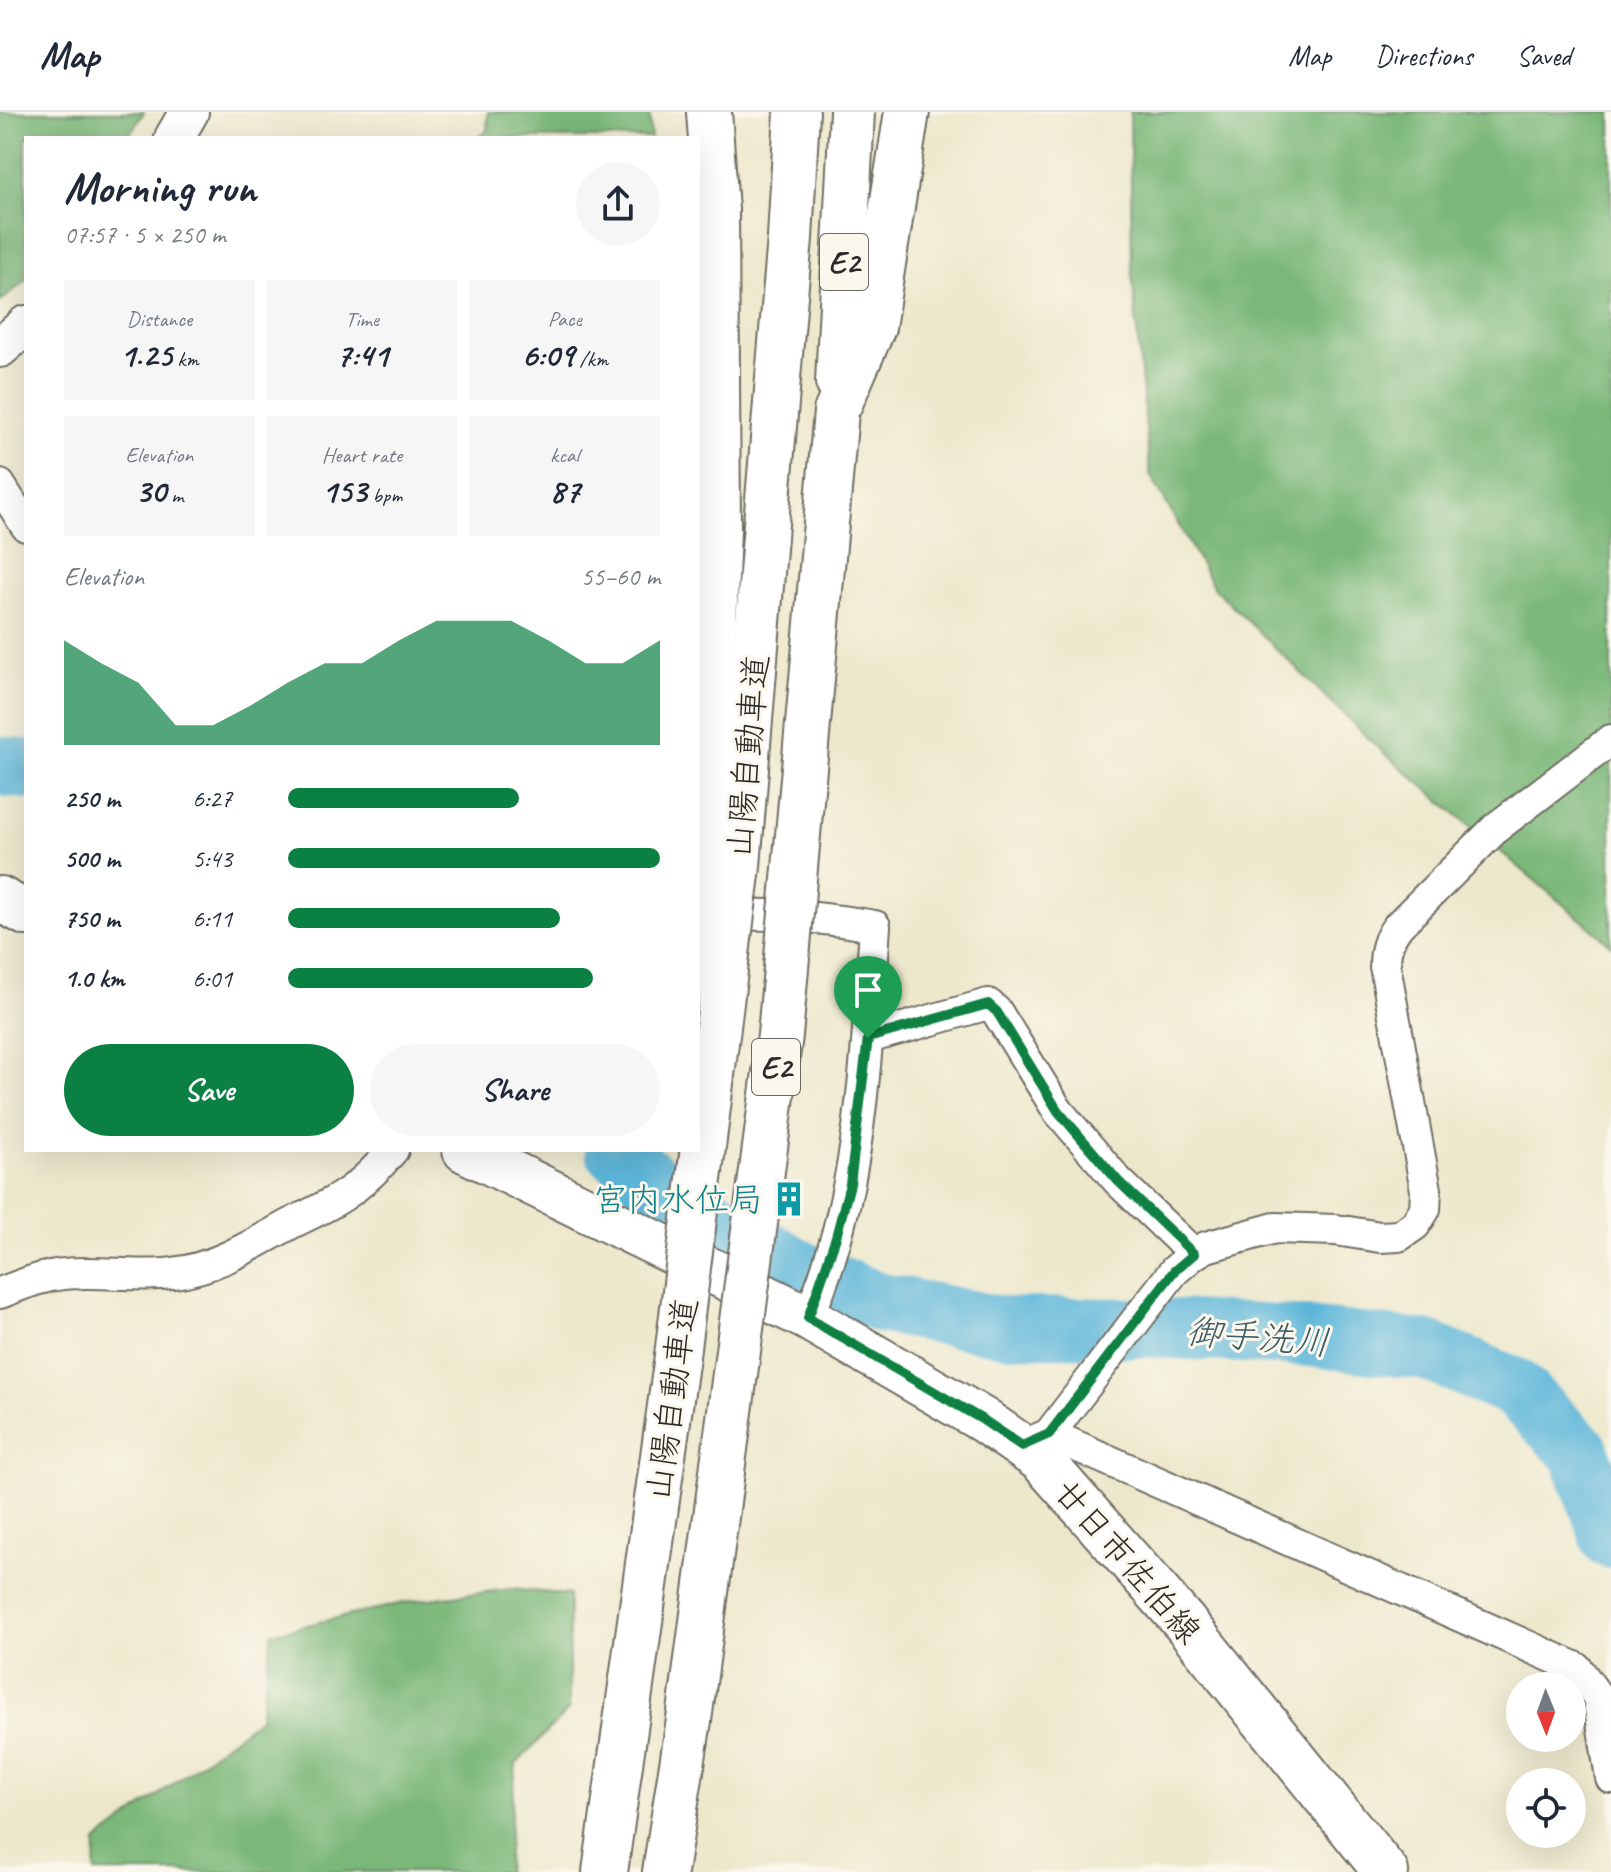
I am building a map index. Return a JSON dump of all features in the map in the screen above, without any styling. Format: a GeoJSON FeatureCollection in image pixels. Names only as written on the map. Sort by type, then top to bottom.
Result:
{"type":"FeatureCollection","features":[{"type":"Feature","properties":{"kind":"main road"},"geometry":{"type":"LineString","coordinates":[[700,934],[718,531],[716,210],[709,112]]}},
{"type":"Feature","properties":{"kind":"main road","name":"山陽自動車道"},"geometry":{"type":"LineString","coordinates":[[605,1872],[677,1356],[738,866],[790,238],[797,112]]}},
{"type":"Feature","properties":{"kind":"main road","name":"山陽自動車道"},"geometry":{"type":"LineString","coordinates":[[665,1872],[689,1720],[780,1035],[836,412],[852,112]]}},
{"type":"Feature","properties":{"kind":"main road"},"geometry":{"type":"LineString","coordinates":[[836,412],[873,327],[907,112]]}},
{"type":"Feature","properties":{"kind":"main road"},"geometry":{"type":"LineString","coordinates":[[0,899],[24,912]]}},
{"type":"Feature","properties":{"kind":"main road","name":"廿日市佐伯線"},"geometry":{"type":"LineString","coordinates":[[469,1152],[811,1310],[983,1420],[1035,1440],[1041,1460],[1184,1622],[1386,1872]]}},
{"type":"Feature","properties":{"kind":"main road"},"geometry":{"type":"LineString","coordinates":[[677,1356],[688,1152]]}},
{"type":"Feature","properties":{"kind":"street"},"geometry":{"type":"LineString","coordinates":[[175,136],[189,112]]}},
{"type":"Feature","properties":{"kind":"street"},"geometry":{"type":"LineString","coordinates":[[0,348],[24,327]]}},
{"type":"Feature","properties":{"kind":"street"},"geometry":{"type":"LineString","coordinates":[[0,485],[24,523]]}},
{"type":"Feature","properties":{"kind":"street"},"geometry":{"type":"LineString","coordinates":[[1611,740],[1497,827],[1389,937],[1385,966],[1426,1190],[1425,1209],[1415,1225],[1399,1236],[1380,1237],[1336,1230],[1275,1228],[1218,1243],[1194,1254],[1174,1271],[1112,1352],[1035,1440],[1577,1668],[1598,1697],[1611,1778]]}},
{"type":"Feature","properties":{"kind":"street"},"geometry":{"type":"LineString","coordinates":[[700,920],[732,915],[822,918],[875,926],[868,1038],[850,1184],[811,1310]]}},
{"type":"Feature","properties":{"kind":"street"},"geometry":{"type":"LineString","coordinates":[[868,1038],[988,1004],[997,1012],[1058,1111],[1118,1181],[1194,1254]]}},
{"type":"Feature","properties":{"kind":"street"},"geometry":{"type":"LineString","coordinates":[[0,1293],[30,1281],[63,1274],[174,1273],[205,1266],[342,1196],[370,1175],[391,1152]]}},
{"type":"Feature","properties":{"kind":"green space"},"geometry":{"type":"Polygon","coordinates":[[[0,112],[144,112],[128,136],[24,136],[24,282],[0,302],[0,112]]]}},
{"type":"Feature","properties":{"kind":"green space"},"geometry":{"type":"Polygon","coordinates":[[[488,112],[649,112],[651,136],[479,136],[487,131],[488,112]]]}},
{"type":"Feature","properties":{"kind":"green space"},"geometry":{"type":"Polygon","coordinates":[[[1130,112],[1611,112],[1611,945],[1375,745],[1214,588],[1150,474],[1132,273],[1130,112]]]}},
{"type":"Feature","properties":{"kind":"green space"},"geometry":{"type":"Polygon","coordinates":[[[511,1589],[569,1595],[569,1709],[516,1764],[506,1872],[95,1872],[96,1842],[260,1718],[272,1633],[412,1601],[511,1589]]]}},
{"type":"Feature","properties":{"kind":"building","name":"宮内水位局"},"geometry":{"type":"Polygon","coordinates":[[[783,1189],[798,1191],[794,1211],[779,1208],[783,1189]]]}},
{"type":"Feature","properties":{"kind":"waterway","name":"御手洗川"},"geometry":{"type":"LineString","coordinates":[[0,766],[24,769]]}},
{"type":"Feature","properties":{"kind":"waterway","name":"御手洗川"},"geometry":{"type":"LineString","coordinates":[[617,1152],[654,1183],[802,1271],[881,1303],[1006,1327],[1160,1328],[1309,1337],[1425,1350],[1514,1387],[1579,1451],[1611,1539]]}},
{"type":"Feature","properties":{"kind":"place","name":"宮内水位局"},"geometry":{"type":"Point","coordinates":[789,1199]}},
{"type":"Feature","properties":{"kind":"route"},"geometry":{"type":"LineString","coordinates":[[988,1004],[997,1012],[1058,1111],[1118,1181],[1194,1254],[1174,1271],[1049,1434],[1022,1446],[808,1318],[836,1237],[850,1184],[868,1038],[988,1004]]}}]}
